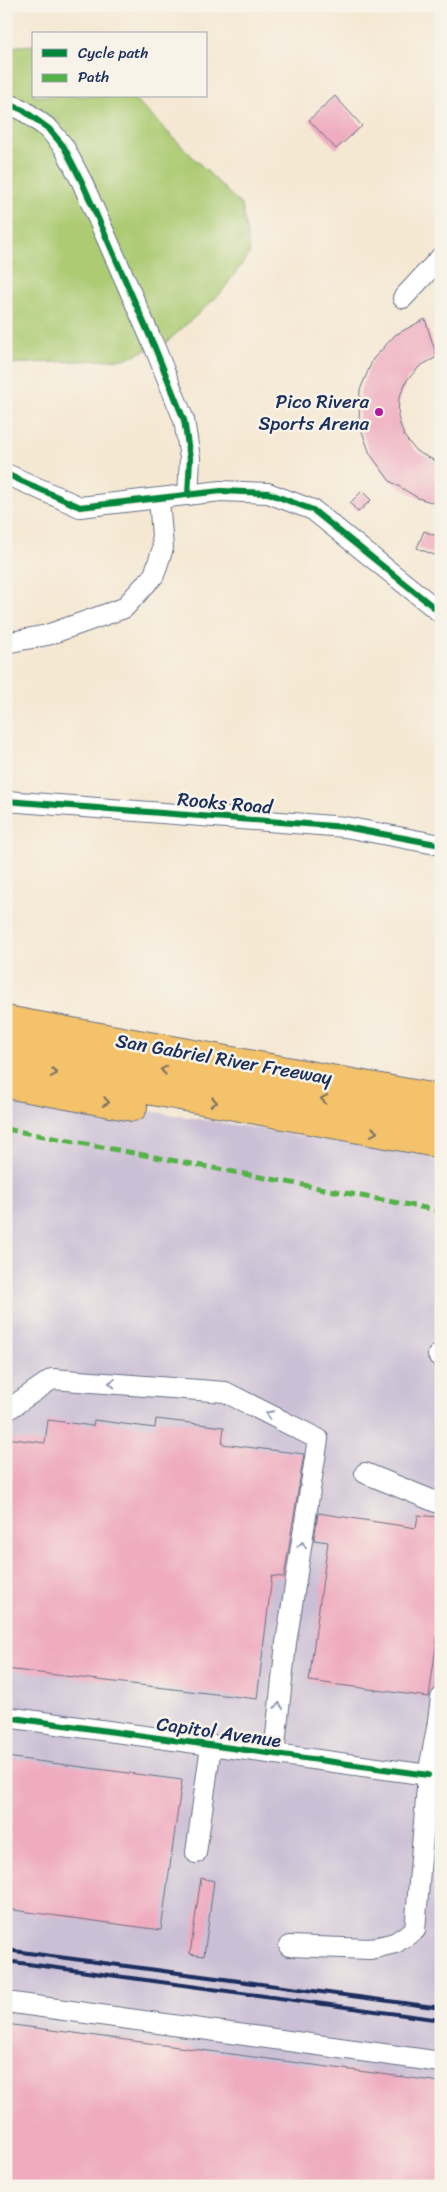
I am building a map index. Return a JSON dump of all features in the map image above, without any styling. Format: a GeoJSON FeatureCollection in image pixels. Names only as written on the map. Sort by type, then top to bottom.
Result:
{"type":"FeatureCollection","features":[{"type":"Feature","properties":{"kind":"highway","name":"San Gabriel River Freeway"},"geometry":{"type":"LineString","coordinates":[[6,1020],[441,1099]]}},
{"type":"Feature","properties":{"kind":"highway"},"geometry":{"type":"LineString","coordinates":[[6,1042],[441,1120]]}},
{"type":"Feature","properties":{"kind":"highway"},"geometry":{"type":"LineString","coordinates":[[6,1064],[441,1144]]}},
{"type":"Feature","properties":{"kind":"highway"},"geometry":{"type":"LineString","coordinates":[[6,1084],[441,1163]]}},
{"type":"Feature","properties":{"kind":"street"},"geometry":{"type":"LineString","coordinates":[[6,103],[23,110],[49,129],[64,147],[82,182],[155,348],[184,420],[190,458],[188,496]]}},
{"type":"Feature","properties":{"kind":"street"},"geometry":{"type":"LineString","coordinates":[[402,298],[441,257]]}},
{"type":"Feature","properties":{"kind":"street"},"geometry":{"type":"LineString","coordinates":[[8,476],[80,507],[221,491],[268,493],[314,510],[441,613]]}},
{"type":"Feature","properties":{"kind":"street"},"geometry":{"type":"LineString","coordinates":[[6,643],[47,635],[124,608],[154,575],[164,548],[159,499]]}},
{"type":"Feature","properties":{"kind":"street","name":"Rooks Road"},"geometry":{"type":"LineString","coordinates":[[6,800],[345,827],[441,845]]}},
{"type":"Feature","properties":{"kind":"street"},"geometry":{"type":"LineString","coordinates":[[6,1411],[52,1379],[225,1392],[318,1439],[286,1643],[274,1754]]}},
{"type":"Feature","properties":{"kind":"street"},"geometry":{"type":"LineString","coordinates":[[365,1473],[441,1504]]}},
{"type":"Feature","properties":{"kind":"street"},"geometry":{"type":"LineString","coordinates":[[289,1946],[370,1949],[395,1943],[415,1930],[434,1774],[441,1698]]}},
{"type":"Feature","properties":{"kind":"street","name":"Capitol Avenue"},"geometry":{"type":"LineString","coordinates":[[6,1717],[211,1746],[434,1774]]}},
{"type":"Feature","properties":{"kind":"street"},"geometry":{"type":"LineString","coordinates":[[196,1853],[211,1746]]}},
{"type":"Feature","properties":{"kind":"street"},"geometry":{"type":"LineString","coordinates":[[6,2002],[441,2062]]}},
{"type":"Feature","properties":{"kind":"shaded area"},"geometry":{"type":"Polygon","coordinates":[[[6,1097],[86,1101],[441,1158],[441,2186],[6,2186],[6,1097]]]}},
{"type":"Feature","properties":{"kind":"green space"},"geometry":{"type":"Polygon","coordinates":[[[32,45],[32,98],[134,98],[242,206],[250,253],[220,294],[167,342],[124,359],[6,364],[6,47],[32,45]]]}},
{"type":"Feature","properties":{"kind":"building"},"geometry":{"type":"Polygon","coordinates":[[[335,96],[362,126],[336,149],[309,120],[335,96]]]}},
{"type":"Feature","properties":{"kind":"building","name":"Pico Rivera Sports Arena"},"geometry":{"type":"Polygon","coordinates":[[[425,319],[437,357],[420,366],[407,380],[399,398],[398,417],[404,436],[416,451],[441,464],[441,505],[418,498],[390,481],[370,454],[359,423],[360,390],[373,359],[395,335],[425,319]]]}},
{"type":"Feature","properties":{"kind":"building"},"geometry":{"type":"Polygon","coordinates":[[[362,491],[371,500],[358,512],[350,503],[362,491]]]}},
{"type":"Feature","properties":{"kind":"building"},"geometry":{"type":"Polygon","coordinates":[[[424,531],[441,538],[441,547],[437,556],[417,548],[424,531]]]}},
{"type":"Feature","properties":{"kind":"building"},"geometry":{"type":"Polygon","coordinates":[[[156,1419],[224,1427],[222,1444],[304,1454],[284,1577],[272,1576],[257,1699],[6,1669],[6,1438],[45,1443],[48,1420],[93,1426],[94,1420],[155,1428],[156,1419]]]}},
{"type":"Feature","properties":{"kind":"building"},"geometry":{"type":"Polygon","coordinates":[[[318,1513],[416,1528],[418,1515],[437,1517],[436,1531],[441,1532],[441,1610],[429,1697],[309,1681],[328,1542],[314,1540],[318,1513]]]}},
{"type":"Feature","properties":{"kind":"building"},"geometry":{"type":"Polygon","coordinates":[[[6,1757],[182,1780],[161,1930],[6,1909],[6,1757]]]}},
{"type":"Feature","properties":{"kind":"building"},"geometry":{"type":"Polygon","coordinates":[[[201,1878],[214,1881],[204,1956],[190,1954],[201,1878]]]}},
{"type":"Feature","properties":{"kind":"building"},"geometry":{"type":"Polygon","coordinates":[[[6,2024],[441,2082],[441,2186],[6,2186],[6,2024]]]}},
{"type":"Feature","properties":{"kind":"railway"},"geometry":{"type":"LineString","coordinates":[[6,1950],[441,2008]]}},
{"type":"Feature","properties":{"kind":"railway"},"geometry":{"type":"LineString","coordinates":[[6,1961],[441,2020]]}},
{"type":"Feature","properties":{"kind":"marked path"},"geometry":{"type":"LineString","coordinates":[[6,1129],[441,1211]]}},
{"type":"Feature","properties":{"kind":"cycle path"},"geometry":{"type":"LineString","coordinates":[[6,103],[23,110],[49,129],[64,147],[82,182],[155,348],[184,420],[190,458],[188,495]]}},
{"type":"Feature","properties":{"kind":"cycle path"},"geometry":{"type":"LineString","coordinates":[[6,474],[80,507],[221,491],[268,493],[313,510],[441,613]]}},
{"type":"Feature","properties":{"kind":"cycle path"},"geometry":{"type":"LineString","coordinates":[[6,801],[345,827],[441,845]]}},
{"type":"Feature","properties":{"kind":"cycle path"},"geometry":{"type":"LineString","coordinates":[[6,1717],[428,1775]]}},
{"type":"Feature","properties":{"kind":"place","name":"Pico Rivera Sports Arena"},"geometry":{"type":"Point","coordinates":[379,412]}}]}
